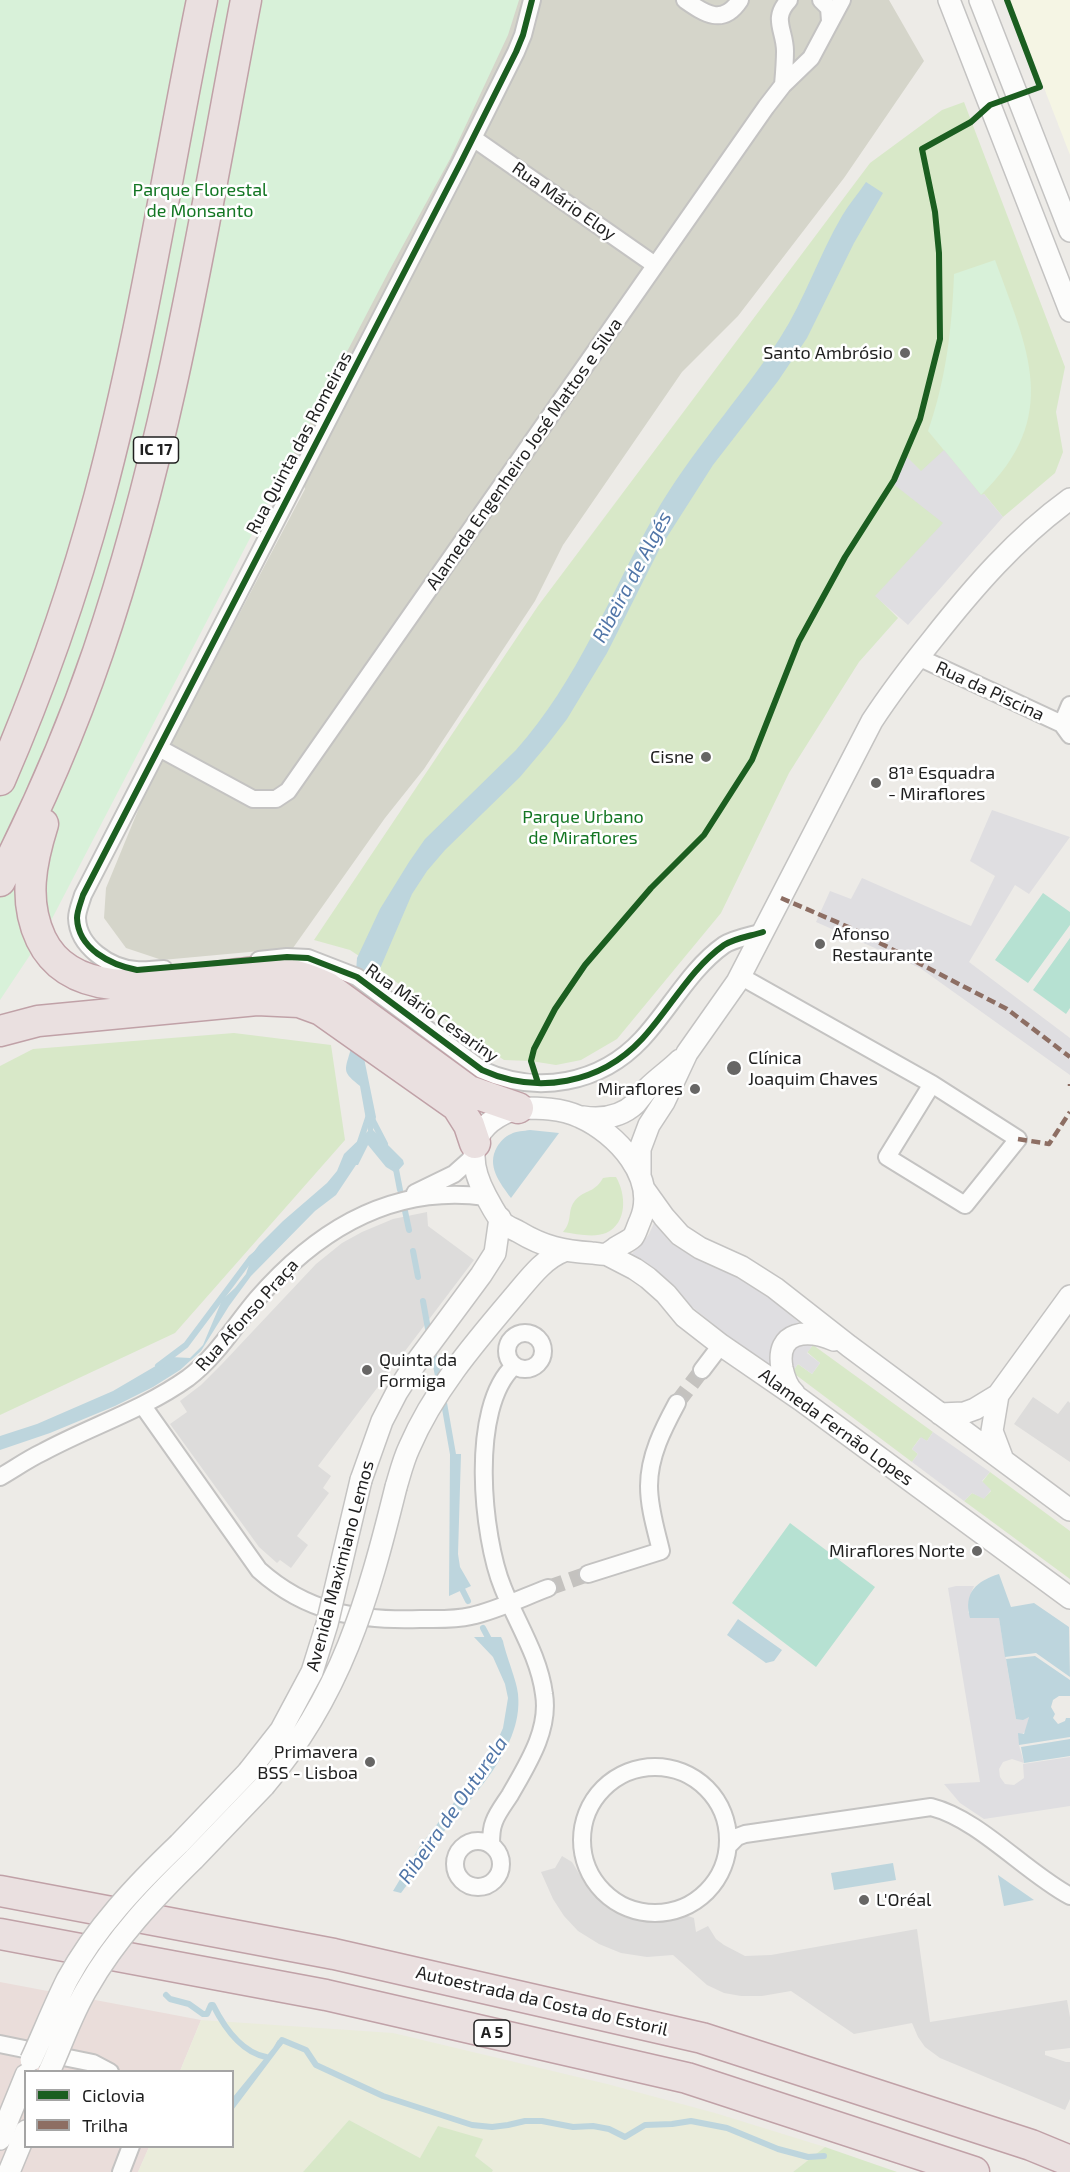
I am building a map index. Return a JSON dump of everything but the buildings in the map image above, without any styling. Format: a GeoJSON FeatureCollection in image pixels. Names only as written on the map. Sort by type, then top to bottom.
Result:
{"type":"FeatureCollection","features":[{"type":"Feature","properties":{"kind":"highway","name":"IC 17"},"geometry":{"type":"LineString","coordinates":[[0,780],[57,636],[100,497],[142,314],[202,0]]}},
{"type":"Feature","properties":{"kind":"highway","name":"IC 17"},"geometry":{"type":"LineString","coordinates":[[0,881],[46,786],[98,652],[133,536],[164,417],[188,306],[246,0]]}},
{"type":"Feature","properties":{"kind":"highway"},"geometry":{"type":"LineString","coordinates":[[98,652],[35,851],[30,881],[30,908],[34,926],[45,947],[57,962],[76,975],[99,982],[128,986],[262,972],[288,973],[309,979],[328,988],[469,1091],[518,1108]]}},
{"type":"Feature","properties":{"kind":"highway"},"geometry":{"type":"LineString","coordinates":[[0,1031],[38,1021],[61,1018],[257,1000],[299,1002],[321,1010],[457,1106],[469,1125],[474,1151]]}},
{"type":"Feature","properties":{"kind":"highway","name":"Autoestrada da Costa do Estoril"},"geometry":{"type":"LineString","coordinates":[[0,1891],[334,1954],[702,2038],[1031,2145],[1070,2161]]}},
{"type":"Feature","properties":{"kind":"highway","name":"A 5"},"geometry":{"type":"LineString","coordinates":[[0,1934],[326,1995],[687,2078],[974,2172]]}},
{"type":"Feature","properties":{"kind":"street","name":"Rua Quinta das Romeiras"},"geometry":{"type":"LineString","coordinates":[[83,895],[473,138],[523,34],[532,0]]}},
{"type":"Feature","properties":{"kind":"street"},"geometry":{"type":"LineString","coordinates":[[685,0],[714,16],[731,10],[740,0]]}},
{"type":"Feature","properties":{"kind":"street"},"geometry":{"type":"LineString","coordinates":[[783,85],[785,49],[779,17],[782,7],[789,0]]}},
{"type":"Feature","properties":{"kind":"street"},"geometry":{"type":"LineString","coordinates":[[821,0],[829,8],[830,21]]}},
{"type":"Feature","properties":{"kind":"street","name":"Alameda Engenheiro José Mattos e Silva"},"geometry":{"type":"LineString","coordinates":[[159,748],[253,799],[276,799],[288,791],[783,85],[811,58],[842,0]]}},
{"type":"Feature","properties":{"kind":"street"},"geometry":{"type":"LineString","coordinates":[[949,0],[1070,311]]}},
{"type":"Feature","properties":{"kind":"street"},"geometry":{"type":"LineString","coordinates":[[980,0],[1070,231]]}},
{"type":"Feature","properties":{"kind":"street","name":"Rua Mário Eloy"},"geometry":{"type":"LineString","coordinates":[[473,138],[655,265]]}},
{"type":"Feature","properties":{"kind":"street"},"geometry":{"type":"LineString","coordinates":[[1070,486],[1062,505],[1030,531],[981,580],[896,684],[872,720],[740,976],[687,1053],[664,1102],[644,1135],[640,1149],[642,1182],[644,1213],[633,1236],[606,1254],[564,1251],[538,1243],[504,1223],[500,1218],[479,1184],[474,1151],[481,1130],[502,1113],[518,1108],[541,1108],[564,1111],[580,1117],[613,1137],[629,1157],[642,1182],[664,1218],[680,1235],[700,1248],[760,1278],[1070,1510]]}},
{"type":"Feature","properties":{"kind":"street","name":"Rua da Piscina"},"geometry":{"type":"LineString","coordinates":[[918,657],[1066,730],[1070,705]]}},
{"type":"Feature","properties":{"kind":"street","name":"Rua Mário Cesariny"},"geometry":{"type":"LineString","coordinates":[[83,895],[77,915],[85,940],[94,951],[121,967],[153,970],[287,957],[308,958],[357,977],[482,1070],[502,1079],[538,1083],[567,1082],[592,1075],[613,1062],[642,1040],[701,966],[726,944],[763,932]]}},
{"type":"Feature","properties":{"kind":"street"},"geometry":{"type":"LineString","coordinates":[[740,976],[932,1084],[1018,1138],[965,1205],[887,1157],[932,1084]]}},
{"type":"Feature","properties":{"kind":"street"},"geometry":{"type":"LineString","coordinates":[[580,1117],[609,1118],[623,1112],[687,1053]]}},
{"type":"Feature","properties":{"kind":"street","name":"Rua Afonso Praça"},"geometry":{"type":"LineString","coordinates":[[0,1477],[43,1451],[143,1406],[169,1391],[205,1363],[258,1298],[327,1234],[349,1221],[454,1174],[474,1151]]}},
{"type":"Feature","properties":{"kind":"street","name":"Rua Afonso Praça"},"geometry":{"type":"LineString","coordinates":[[397,1201],[441,1194],[486,1197]]}},
{"type":"Feature","properties":{"kind":"street","name":"Avenida Maximiano Lemos"},"geometry":{"type":"LineString","coordinates":[[33,2070],[68,1979],[95,1937],[129,1894],[213,1810],[266,1752],[294,1710],[320,1651],[361,1480],[382,1421],[415,1364],[481,1275],[495,1252],[500,1218]]}},
{"type":"Feature","properties":{"kind":"street","name":"Avenida Maximiano Lemos"},"geometry":{"type":"LineString","coordinates":[[33,2070],[112,1949],[145,1908],[229,1825],[264,1786],[282,1765],[312,1720],[333,1682],[356,1630],[374,1574],[396,1487],[408,1450],[421,1422],[459,1362],[544,1263],[564,1251]]}},
{"type":"Feature","properties":{"kind":"street","name":"Alameda Fernão Lopes"},"geometry":{"type":"LineString","coordinates":[[606,1254],[648,1278],[666,1294],[685,1317],[721,1346],[801,1400],[1070,1598]]}},
{"type":"Feature","properties":{"kind":"street"},"geometry":{"type":"LineString","coordinates":[[940,1414],[964,1413],[998,1395],[1070,1296]]}},
{"type":"Feature","properties":{"kind":"street"},"geometry":{"type":"LineString","coordinates":[[801,1400],[790,1389],[784,1376],[782,1354],[784,1345],[791,1338],[811,1332],[849,1346]]}},
{"type":"Feature","properties":{"kind":"street"},"geometry":{"type":"LineString","coordinates":[[702,1370],[721,1346]]}},
{"type":"Feature","properties":{"kind":"street"},"geometry":{"type":"LineString","coordinates":[[491,1845],[494,1821],[533,1755],[544,1712],[544,1694],[532,1650],[509,1602],[495,1565],[484,1500],[484,1464],[495,1398],[507,1372],[514,1366]]}},
{"type":"Feature","properties":{"kind":"street"},"geometry":{"type":"LineString","coordinates":[[998,1395],[993,1431],[1004,1460]]}},
{"type":"Feature","properties":{"kind":"street"},"geometry":{"type":"LineString","coordinates":[[588,1574],[660,1551],[650,1503],[650,1470],[658,1440],[677,1404]]}},
{"type":"Feature","properties":{"kind":"street"},"geometry":{"type":"LineString","coordinates":[[143,1406],[259,1570],[275,1584],[315,1606],[344,1615],[381,1620],[458,1618],[472,1616],[548,1588]]}},
{"type":"Feature","properties":{"kind":"street"},"geometry":{"type":"LineString","coordinates":[[0,1467],[43,1451]]}},
{"type":"Feature","properties":{"kind":"street"},"geometry":{"type":"LineString","coordinates":[[662,1767],[685,1774],[705,1786],[719,1805],[725,1821],[728,1846],[723,1867],[713,1885],[697,1900],[678,1909],[654,1913],[631,1909],[610,1898],[594,1881],[584,1860],[581,1836],[586,1813],[599,1793],[616,1778],[638,1769],[662,1767]]}},
{"type":"Feature","properties":{"kind":"street"},"geometry":{"type":"LineString","coordinates":[[725,1821],[744,1823],[926,1798],[950,1807],[966,1822]]}},
{"type":"Feature","properties":{"kind":"street"},"geometry":{"type":"LineString","coordinates":[[728,1846],[737,1837],[745,1834],[922,1807],[944,1810],[966,1822],[1070,1896]]}},
{"type":"Feature","properties":{"kind":"street"},"geometry":{"type":"LineString","coordinates":[[0,2044],[93,2063],[106,2070]]}},
{"type":"Feature","properties":{"kind":"street","name":"Avenida Maximiano Lemos"},"geometry":{"type":"LineString","coordinates":[[0,2139],[24,2089]]}},
{"type":"Feature","properties":{"kind":"street"},"geometry":{"type":"LineString","coordinates":[[9,2172],[24,2136]]}},
{"type":"Feature","properties":{"kind":"street"},"geometry":{"type":"LineString","coordinates":[[121,2172],[130,2148]]}},
{"type":"Feature","properties":{"kind":"shaded area"},"geometry":{"type":"Polygon","coordinates":[[[506,0],[889,0],[924,61],[844,178],[738,316],[682,372],[563,545],[535,601],[424,769],[385,818],[293,948],[162,960],[126,948],[104,918],[106,888],[146,791],[305,489],[255,332],[506,0]]]}},
{"type":"Feature","properties":{"kind":"shaded area"},"geometry":{"type":"Polygon","coordinates":[[[1010,0],[1070,0],[1070,155],[1010,0]]]}},
{"type":"Feature","properties":{"kind":"shaded area"},"geometry":{"type":"Polygon","coordinates":[[[944,450],[981,495],[984,494],[1003,517],[908,625],[875,596],[943,523],[892,483],[905,455],[921,471],[944,450]]]}},
{"type":"Feature","properties":{"kind":"shaded area"},"geometry":{"type":"Polygon","coordinates":[[[992,810],[1070,837],[1029,894],[1015,885],[969,962],[1070,1038],[1070,1075],[920,968],[816,922],[830,891],[851,899],[862,878],[971,926],[995,876],[970,861],[992,810]]]}},
{"type":"Feature","properties":{"kind":"shaded area"},"geometry":{"type":"Polygon","coordinates":[[[427,1212],[428,1226],[474,1260],[318,1466],[331,1476],[323,1488],[329,1493],[297,1536],[308,1545],[291,1568],[280,1560],[277,1563],[259,1547],[170,1424],[187,1412],[180,1401],[201,1385],[221,1365],[316,1264],[342,1243],[362,1232],[393,1219],[427,1212]]]}},
{"type":"Feature","properties":{"kind":"shaded area"},"geometry":{"type":"Polygon","coordinates":[[[654,1223],[672,1244],[732,1273],[770,1298],[801,1324],[792,1327],[774,1374],[685,1301],[651,1266],[629,1256],[640,1246],[654,1223]]]}},
{"type":"Feature","properties":{"kind":"shaded area"},"geometry":{"type":"Polygon","coordinates":[[[802,1343],[813,1345],[807,1353],[820,1363],[812,1374],[798,1364],[792,1372],[788,1355],[794,1346],[802,1343]]]}},
{"type":"Feature","properties":{"kind":"shaded area"},"geometry":{"type":"Polygon","coordinates":[[[1033,1397],[1058,1414],[1068,1401],[1070,1403],[1070,1462],[1014,1424],[1033,1397]]]}},
{"type":"Feature","properties":{"kind":"shaded area"},"geometry":{"type":"Polygon","coordinates":[[[933,1432],[990,1472],[982,1481],[991,1490],[984,1499],[972,1493],[964,1501],[912,1462],[918,1454],[912,1449],[921,1437],[927,1441],[933,1432]]]}},
{"type":"Feature","properties":{"kind":"shaded area"},"geometry":{"type":"Polygon","coordinates":[[[974,1586],[968,1613],[999,1618],[1016,1719],[1029,1717],[1026,1731],[1021,1735],[1019,1745],[1024,1763],[1012,1759],[1003,1762],[999,1769],[1000,1777],[1005,1784],[1014,1785],[1024,1778],[1023,1764],[1070,1757],[1070,1806],[984,1819],[960,1803],[944,1784],[980,1782],[948,1588],[974,1586]]]}},
{"type":"Feature","properties":{"kind":"shaded area"},"geometry":{"type":"Polygon","coordinates":[[[562,1856],[572,1862],[589,1890],[609,1908],[624,1917],[661,1922],[685,1915],[694,1918],[696,1932],[708,1926],[716,1939],[745,1956],[771,1955],[917,1929],[930,2022],[1067,2000],[1070,2017],[1070,2048],[1045,2051],[1045,2055],[1070,2062],[1070,2099],[1065,2110],[940,2058],[925,2047],[912,2023],[854,2034],[791,1991],[762,1996],[724,1993],[707,1985],[673,1955],[647,1957],[621,1953],[599,1944],[578,1931],[564,1916],[553,1899],[541,1872],[555,1868],[562,1856]]]}},
{"type":"Feature","properties":{"kind":"shaded area"},"geometry":{"type":"Polygon","coordinates":[[[0,1982],[201,2020],[180,2070],[24,2070],[24,2148],[149,2148],[138,2172],[0,2172],[0,1982]]]}},
{"type":"Feature","properties":{"kind":"shaded area"},"geometry":{"type":"Polygon","coordinates":[[[201,2020],[393,2033],[607,2084],[715,2113],[825,2147],[793,2172],[492,2172],[493,2170],[475,2156],[482,2139],[420,2158],[349,2120],[303,2172],[138,2172],[149,2148],[234,2148],[234,2070],[180,2070],[201,2020]]]}},
{"type":"Feature","properties":{"kind":"green space","name":"Parque Florestal de Monsanto"},"geometry":{"type":"Polygon","coordinates":[[[0,0],[519,0],[508,35],[450,159],[389,271],[44,934],[0,1000],[0,0]]]}},
{"type":"Feature","properties":{"kind":"green space","name":"Parque Urbano de Miraflores"},"geometry":{"type":"Polygon","coordinates":[[[964,102],[1065,367],[1056,412],[1063,452],[1055,473],[1003,517],[984,494],[876,596],[898,618],[859,662],[789,773],[721,913],[617,1039],[581,1060],[556,1065],[504,1060],[446,1021],[386,974],[350,950],[314,940],[538,606],[870,163],[942,110],[964,102]]]}},
{"type":"Feature","properties":{"kind":"green space"},"geometry":{"type":"Polygon","coordinates":[[[995,260],[1026,353],[1031,382],[1030,410],[1022,438],[1006,466],[981,495],[928,431],[947,354],[954,274],[995,260]]]}},
{"type":"Feature","properties":{"kind":"green space"},"geometry":{"type":"Polygon","coordinates":[[[1043,893],[1070,912],[1070,925],[1028,983],[995,960],[1043,893]]]}},
{"type":"Feature","properties":{"kind":"green space"},"geometry":{"type":"Polygon","coordinates":[[[1070,938],[1070,1008],[1066,1014],[1033,990],[1070,938]]]}},
{"type":"Feature","properties":{"kind":"green space"},"geometry":{"type":"Polygon","coordinates":[[[234,1033],[331,1045],[345,1140],[175,1333],[0,1415],[0,1066],[33,1049],[234,1033]]]}},
{"type":"Feature","properties":{"kind":"green space"},"geometry":{"type":"Polygon","coordinates":[[[616,1177],[623,1200],[621,1215],[613,1228],[606,1233],[596,1235],[563,1232],[577,1198],[596,1187],[603,1178],[616,1177]]]}},
{"type":"Feature","properties":{"kind":"green space"},"geometry":{"type":"Polygon","coordinates":[[[813,1345],[933,1432],[927,1441],[920,1438],[912,1449],[918,1454],[912,1462],[792,1372],[798,1364],[812,1374],[820,1363],[807,1352],[813,1345]]]}},
{"type":"Feature","properties":{"kind":"green space"},"geometry":{"type":"Polygon","coordinates":[[[990,1472],[1070,1531],[1070,1579],[964,1501],[972,1493],[984,1498],[991,1491],[982,1482],[990,1472]]]}},
{"type":"Feature","properties":{"kind":"green space"},"geometry":{"type":"Polygon","coordinates":[[[790,1523],[875,1587],[816,1667],[732,1603],[790,1523]]]}},
{"type":"Feature","properties":{"kind":"green space"},"geometry":{"type":"Polygon","coordinates":[[[349,2120],[420,2158],[438,2126],[483,2139],[475,2156],[493,2170],[492,2172],[303,2172],[349,2120]]]}},
{"type":"Feature","properties":{"kind":"green space"},"geometry":{"type":"Polygon","coordinates":[[[825,2147],[897,2172],[793,2172],[825,2147]]]}},
{"type":"Feature","properties":{"kind":"water"},"geometry":{"type":"Polygon","coordinates":[[[866,182],[883,193],[854,243],[807,338],[778,381],[713,465],[660,548],[607,653],[567,719],[520,777],[445,850],[427,871],[412,894],[379,971],[364,1058],[376,1117],[373,1130],[403,1160],[404,1164],[396,1173],[386,1167],[368,1145],[358,1165],[336,1195],[315,1211],[251,1276],[201,1351],[180,1370],[115,1406],[50,1433],[0,1450],[0,1436],[37,1424],[113,1391],[171,1357],[190,1358],[203,1345],[222,1300],[246,1274],[253,1253],[259,1245],[327,1183],[337,1171],[344,1154],[368,1131],[360,1086],[350,1078],[346,1068],[350,1052],[357,958],[380,909],[425,839],[516,750],[557,696],[575,667],[668,492],[780,338],[834,231],[866,182]]]}},
{"type":"Feature","properties":{"kind":"water"},"geometry":{"type":"Polygon","coordinates":[[[530,1130],[559,1133],[511,1198],[496,1174],[494,1154],[498,1145],[507,1136],[515,1132],[530,1130]]]}},
{"type":"Feature","properties":{"kind":"water"},"geometry":{"type":"Polygon","coordinates":[[[450,1454],[461,1454],[458,1554],[460,1567],[471,1586],[449,1596],[450,1454]]]}},
{"type":"Feature","properties":{"kind":"water"},"geometry":{"type":"Polygon","coordinates":[[[999,1574],[1011,1607],[1034,1603],[1069,1627],[1070,1677],[1036,1653],[1005,1657],[999,1618],[970,1618],[968,1601],[970,1594],[978,1584],[999,1574]]]}},
{"type":"Feature","properties":{"kind":"water"},"geometry":{"type":"Polygon","coordinates":[[[738,1619],[782,1650],[774,1661],[766,1663],[727,1635],[738,1619]]]}},
{"type":"Feature","properties":{"kind":"water"},"geometry":{"type":"Polygon","coordinates":[[[474,1637],[501,1637],[503,1641],[518,1694],[517,1715],[512,1736],[489,1776],[432,1847],[401,1893],[393,1891],[420,1846],[491,1755],[503,1728],[508,1698],[505,1684],[493,1657],[474,1637]]]}},
{"type":"Feature","properties":{"kind":"water"},"geometry":{"type":"Polygon","coordinates":[[[1035,1656],[1070,1680],[1070,1696],[1059,1696],[1053,1700],[1051,1707],[1055,1714],[1053,1718],[1058,1724],[1070,1718],[1070,1737],[1019,1745],[1018,1733],[1024,1734],[1029,1717],[1023,1720],[1016,1719],[1006,1659],[1035,1656]]]}},
{"type":"Feature","properties":{"kind":"water"},"geometry":{"type":"Polygon","coordinates":[[[1070,1739],[1070,1756],[1024,1763],[1021,1747],[1070,1739]]]}},
{"type":"Feature","properties":{"kind":"water"},"geometry":{"type":"Polygon","coordinates":[[[893,1863],[896,1880],[834,1890],[831,1873],[893,1863]]]}},
{"type":"Feature","properties":{"kind":"water"},"geometry":{"type":"Polygon","coordinates":[[[998,1875],[1034,1900],[1004,1906],[998,1875]]]}},
{"type":"Feature","properties":{"kind":"water"},"geometry":{"type":"Polygon","coordinates":[[[278,2040],[285,2041],[234,2109],[234,2096],[278,2040]]]}},
{"type":"Feature","properties":{"kind":"waterway","name":"Ribeira de Algés"},"geometry":{"type":"LineString","coordinates":[[360,1142],[369,1115]]}},
{"type":"Feature","properties":{"kind":"waterway","name":"Ribeira de Outurela"},"geometry":{"type":"LineString","coordinates":[[372,1119],[385,1144]]}},
{"type":"Feature","properties":{"kind":"waterway","name":"Ribeira de Outurela"},"geometry":{"type":"LineString","coordinates":[[395,1164],[400,1190]]}},
{"type":"Feature","properties":{"kind":"waterway","name":"Ribeira de Outurela"},"geometry":{"type":"LineString","coordinates":[[405,1211],[409,1230]]}},
{"type":"Feature","properties":{"kind":"waterway","name":"Ribeira de Outurela"},"geometry":{"type":"LineString","coordinates":[[413,1251],[418,1277]]}},
{"type":"Feature","properties":{"kind":"waterway","name":"Ribeira de Algés"},"geometry":{"type":"LineString","coordinates":[[158,1366],[186,1345],[257,1253]]}},
{"type":"Feature","properties":{"kind":"waterway","name":"Ribeira de Outurela"},"geometry":{"type":"LineString","coordinates":[[423,1301],[428,1329]]}},
{"type":"Feature","properties":{"kind":"waterway","name":"Ribeira de Outurela"},"geometry":{"type":"LineString","coordinates":[[434,1355],[438,1376]]}},
{"type":"Feature","properties":{"kind":"waterway","name":"Ribeira de Outurela"},"geometry":{"type":"LineString","coordinates":[[444,1403],[454,1460]]}},
{"type":"Feature","properties":{"kind":"waterway","name":"Ribeira de Outurela"},"geometry":{"type":"LineString","coordinates":[[459,1583],[468,1601]]}},
{"type":"Feature","properties":{"kind":"waterway","name":"Ribeira de Outurela"},"geometry":{"type":"LineString","coordinates":[[483,1628],[491,1643]]}},
{"type":"Feature","properties":{"kind":"waterway"},"geometry":{"type":"LineString","coordinates":[[166,1995],[170,1999],[189,2004],[203,2014],[207,2014],[213,2005],[222,2022],[241,2044],[266,2057]]}},
{"type":"Feature","properties":{"kind":"waterway"},"geometry":{"type":"LineString","coordinates":[[279,2044],[282,2040],[306,2050],[316,2065],[383,2096],[472,2125],[492,2127],[525,2121],[542,2121],[573,2127],[593,2126],[609,2129],[625,2137],[645,2125],[691,2121],[727,2128],[778,2149],[808,2157],[824,2156]]}},
{"type":"Feature","properties":{"kind":"tunnel"},"geometry":{"type":"LineString","coordinates":[[677,1403],[702,1370]]}},
{"type":"Feature","properties":{"kind":"tunnel"},"geometry":{"type":"LineString","coordinates":[[548,1588],[588,1574]]}},
{"type":"Feature","properties":{"kind":"marked path"},"geometry":{"type":"LineString","coordinates":[[781,898],[853,929],[1007,1009],[1070,1057]]}},
{"type":"Feature","properties":{"kind":"marked path"},"geometry":{"type":"LineString","coordinates":[[1018,1139],[1049,1144],[1070,1112]]}},
{"type":"Feature","properties":{"kind":"cycle path"},"geometry":{"type":"LineString","coordinates":[[532,0],[516,52],[460,164],[83,895],[77,915],[79,929],[83,938],[98,954],[107,960],[137,970],[287,957],[308,958],[357,977],[482,1070],[503,1078],[546,1083],[567,1081],[587,1075],[625,1054],[642,1039],[690,977],[712,955],[728,943],[763,932]]}},
{"type":"Feature","properties":{"kind":"cycle path"},"geometry":{"type":"LineString","coordinates":[[538,1083],[531,1061],[534,1049],[555,1009],[585,965],[651,888],[704,835],[752,760],[799,641],[845,557],[894,480],[920,419],[940,339],[939,253],[935,212],[922,149],[971,122],[990,105],[1040,87],[1007,0]]}},
{"type":"Feature","properties":{"kind":"place","name":"Santo Ambrósio"},"geometry":{"type":"Point","coordinates":[905,353]}},
{"type":"Feature","properties":{"kind":"place","name":"Cisne"},"geometry":{"type":"Point","coordinates":[706,757]}},
{"type":"Feature","properties":{"kind":"place","name":"81ª Esquadra - Miraflores"},"geometry":{"type":"Point","coordinates":[876,783]}},
{"type":"Feature","properties":{"kind":"place","name":"Afonso Restaurante"},"geometry":{"type":"Point","coordinates":[820,944]}},
{"type":"Feature","properties":{"kind":"place","name":"Clínica Joaquim Chaves"},"geometry":{"type":"Point","coordinates":[734,1068]}},
{"type":"Feature","properties":{"kind":"place","name":"Miraflores"},"geometry":{"type":"Point","coordinates":[695,1089]}},
{"type":"Feature","properties":{"kind":"place","name":"Quinta da Formiga"},"geometry":{"type":"Point","coordinates":[367,1370]}},
{"type":"Feature","properties":{"kind":"place","name":"Miraflores Norte"},"geometry":{"type":"Point","coordinates":[977,1551]}},
{"type":"Feature","properties":{"kind":"place","name":"Primavera BSS - Lisboa"},"geometry":{"type":"Point","coordinates":[370,1762]}},
{"type":"Feature","properties":{"kind":"place","name":"L'Oréal"},"geometry":{"type":"Point","coordinates":[864,1900]}}]}
